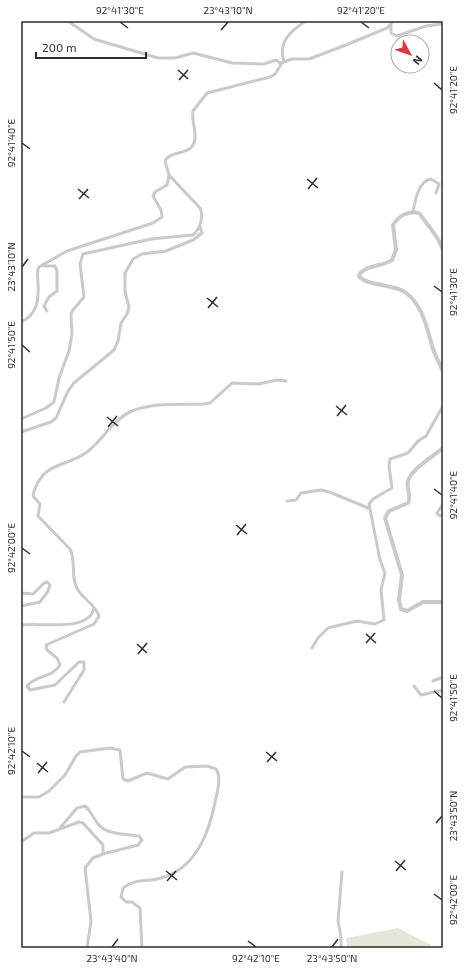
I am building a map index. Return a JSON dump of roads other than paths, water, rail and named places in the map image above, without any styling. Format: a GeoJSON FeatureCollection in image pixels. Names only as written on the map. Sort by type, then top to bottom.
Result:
{"type":"FeatureCollection","features":[{"type":"Feature","properties":{"kind":"street"},"geometry":{"type":"LineString","coordinates":[[68,21],[94,39],[158,58],[175,58],[193,53],[232,63],[264,64],[276,60],[282,63],[292,60],[309,59],[391,25]]}},
{"type":"Feature","properties":{"kind":"street"},"geometry":{"type":"LineString","coordinates":[[21,322],[28,319],[36,309],[39,287],[38,270],[43,266],[67,250],[158,220],[162,214],[153,196],[155,192],[167,185],[169,175],[165,161],[167,158],[186,151],[193,144],[195,137],[193,112],[207,93],[270,77],[275,74],[282,63],[282,50],[284,42],[292,30],[306,21]]}},
{"type":"Feature","properties":{"kind":"street"},"geometry":{"type":"LineString","coordinates":[[393,21],[391,25],[391,33],[397,36],[426,26],[443,24]]}},
{"type":"Feature","properties":{"kind":"street"},"geometry":{"type":"LineString","coordinates":[[21,432],[51,422],[56,418],[68,391],[74,383],[114,350],[118,341],[121,323],[130,306],[125,292],[125,272],[133,259],[142,254],[166,251],[193,240],[202,233],[200,227],[202,212],[200,208],[169,175]]}},
{"type":"Feature","properties":{"kind":"street"},"geometry":{"type":"LineString","coordinates":[[413,212],[419,189],[425,181],[431,179],[437,181],[438,184],[436,193]]}},
{"type":"Feature","properties":{"kind":"street"},"geometry":{"type":"LineString","coordinates":[[443,250],[440,239],[433,230],[420,214],[413,212],[399,217],[393,225],[396,250],[392,260],[364,270],[359,276],[365,281],[397,288],[409,296],[423,317],[435,354],[443,372]]}},
{"type":"Feature","properties":{"kind":"street"},"geometry":{"type":"LineString","coordinates":[[21,419],[50,406],[56,397],[59,378],[69,351],[72,334],[71,314],[84,298],[80,264],[83,254],[152,239],[192,235],[200,227]]}},
{"type":"Feature","properties":{"kind":"street"},"geometry":{"type":"LineString","coordinates":[[43,266],[52,265],[57,271],[57,291],[45,302],[44,306],[47,311]]}},
{"type":"Feature","properties":{"kind":"street"},"geometry":{"type":"LineString","coordinates":[[64,702],[84,670],[84,662],[79,662],[52,687],[30,690],[26,686],[33,681],[48,676],[58,668],[60,661],[47,650],[46,645],[94,624],[99,616],[76,586],[70,549],[38,516],[40,504],[33,496],[40,479],[53,467],[76,459],[87,452],[116,422],[130,412],[160,404],[204,404],[210,402],[232,383],[259,384],[276,380],[286,381]]}},
{"type":"Feature","properties":{"kind":"street"},"geometry":{"type":"LineString","coordinates":[[443,383],[443,389]]}},
{"type":"Feature","properties":{"kind":"street"},"geometry":{"type":"LineString","coordinates":[[312,648],[318,638],[328,628],[357,621],[379,623],[385,618],[381,590],[385,573],[380,560],[368,508],[373,499],[392,488],[388,466],[390,459],[408,453],[418,441],[428,433],[443,406]]}},
{"type":"Feature","properties":{"kind":"street"},"geometry":{"type":"LineString","coordinates":[[443,448],[413,472],[408,482],[410,500],[406,504],[389,511],[385,518],[385,523],[402,575],[399,600],[401,609],[407,611],[415,608],[423,602],[443,602]]}},
{"type":"Feature","properties":{"kind":"street"},"geometry":{"type":"LineString","coordinates":[[288,501],[296,500],[301,493],[321,490],[335,493],[368,508]]}},
{"type":"Feature","properties":{"kind":"street"},"geometry":{"type":"LineString","coordinates":[[443,504],[437,513],[440,516],[443,515]]}},
{"type":"Feature","properties":{"kind":"street"},"geometry":{"type":"LineString","coordinates":[[21,593],[33,594],[44,582],[50,585],[48,591],[40,602],[21,606]]}},
{"type":"Feature","properties":{"kind":"street"},"geometry":{"type":"LineString","coordinates":[[21,625],[49,626],[85,621],[92,614],[94,608]]}},
{"type":"Feature","properties":{"kind":"street"},"geometry":{"type":"LineString","coordinates":[[433,681],[443,676]]}},
{"type":"Feature","properties":{"kind":"street"},"geometry":{"type":"LineString","coordinates":[[414,686],[421,695],[443,690]]}},
{"type":"Feature","properties":{"kind":"street"},"geometry":{"type":"LineString","coordinates":[[21,797],[39,797],[49,791],[65,774],[76,756],[85,750],[110,748],[120,750],[121,775],[123,779],[128,781],[147,773],[168,779],[185,767],[207,766],[216,769],[219,778],[210,824],[201,845],[195,854],[181,867],[160,879],[132,881],[123,888],[121,897],[126,902],[132,902],[140,908],[142,948]]}},
{"type":"Feature","properties":{"kind":"street"},"geometry":{"type":"LineString","coordinates":[[59,829],[77,808],[82,806],[87,808],[98,825],[104,829],[139,836],[142,840],[138,845],[93,858],[85,868],[91,920],[90,938],[87,948]]}},
{"type":"Feature","properties":{"kind":"street"},"geometry":{"type":"LineString","coordinates":[[21,842],[34,833],[49,833],[76,822],[82,822],[103,845],[103,854]]}},
{"type":"Feature","properties":{"kind":"street"},"geometry":{"type":"LineString","coordinates":[[341,948],[341,937],[338,921],[342,872]]}}]}
